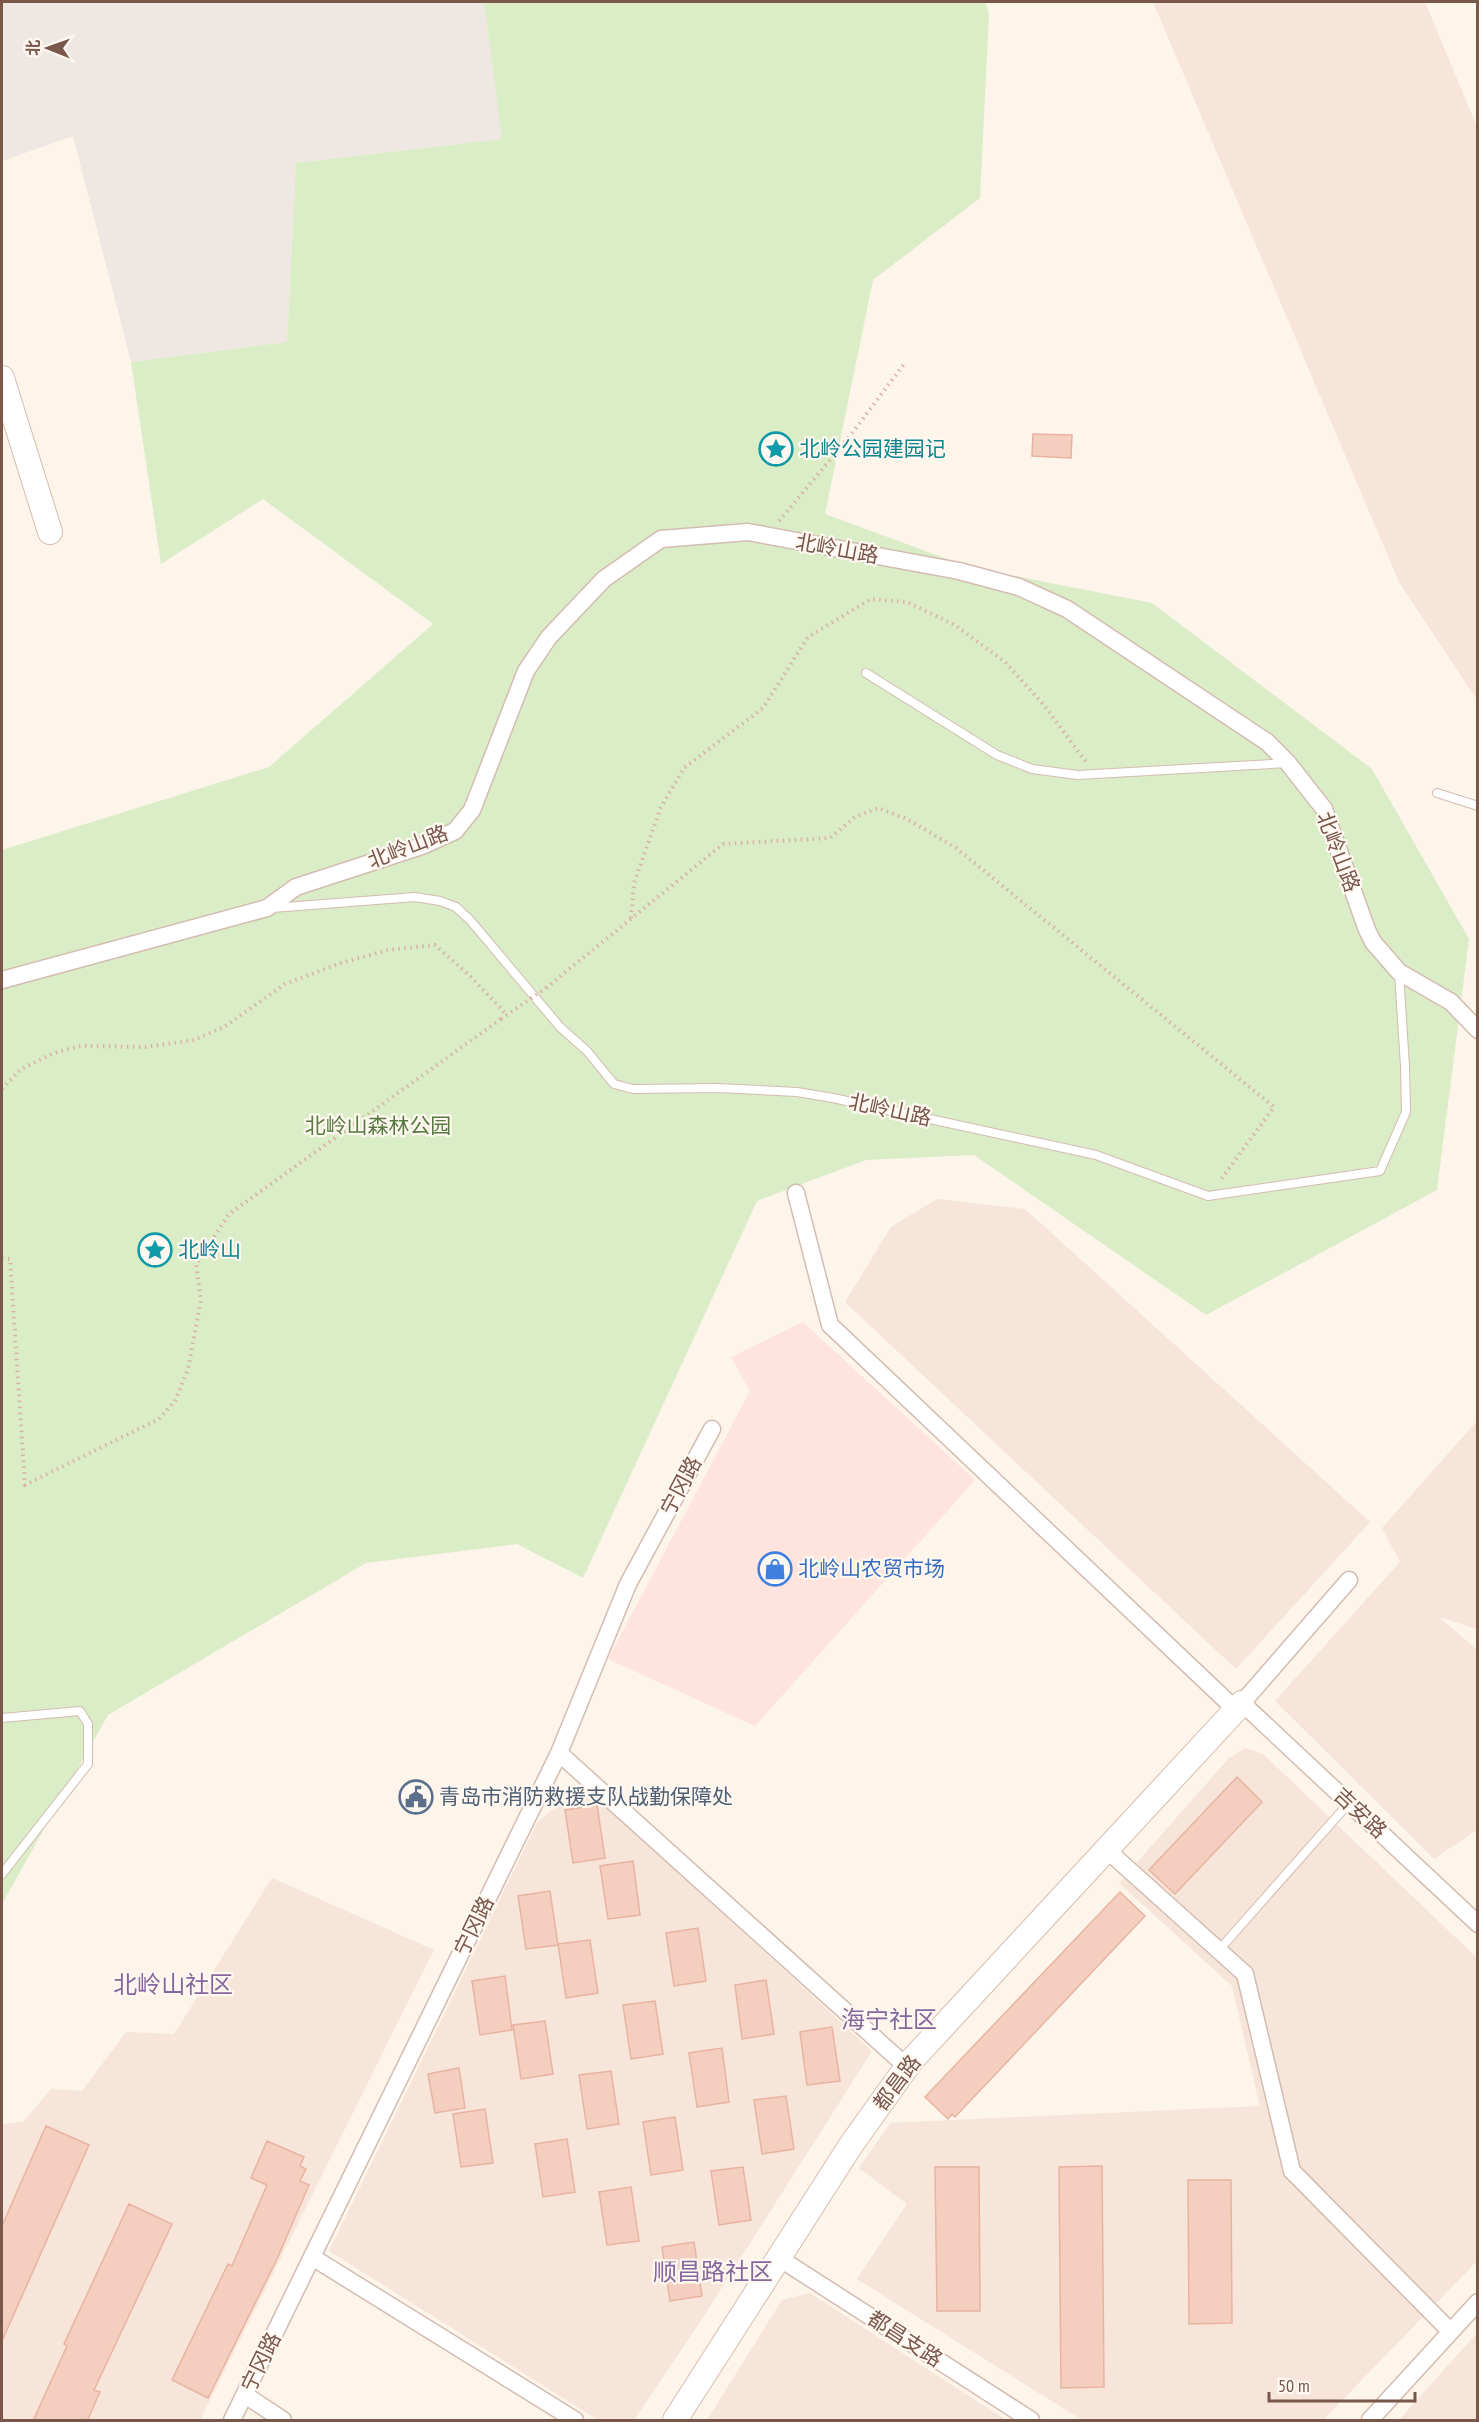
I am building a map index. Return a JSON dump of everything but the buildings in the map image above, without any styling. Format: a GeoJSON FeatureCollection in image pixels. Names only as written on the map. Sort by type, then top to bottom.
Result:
{"type":"FeatureCollection","features":[{"type":"Feature","properties":{"kind":"street"},"geometry":{"type":"LineString","coordinates":[[2,378],[50,532]]}},
{"type":"Feature","properties":{"kind":"street","name":"北岭山路"},"geometry":{"type":"LineString","coordinates":[[2,980],[267,908],[296,887],[422,846],[455,831],[472,810],[526,671],[549,637],[604,579],[661,539],[748,532],[958,571],[1019,587],[1067,609],[1267,742],[1288,763],[1324,809],[1366,930],[1373,942],[1399,972],[1451,1002],[1478,1030]]}},
{"type":"Feature","properties":{"kind":"street","name":"吉安路"},"geometry":{"type":"LineString","coordinates":[[796,1193],[830,1325],[1239,1707],[1349,1803],[1478,1924]]}},
{"type":"Feature","properties":{"kind":"street","name":"宁冈路"},"geometry":{"type":"LineString","coordinates":[[232,2421],[559,1753],[628,1584],[711,1429]]}},
{"type":"Feature","properties":{"kind":"street"},"geometry":{"type":"LineString","coordinates":[[1239,1707],[1349,1580]]}},
{"type":"Feature","properties":{"kind":"street","name":"都昌路"},"geometry":{"type":"LineString","coordinates":[[675,2421],[851,2145],[907,2067],[1239,1707]]}},
{"type":"Feature","properties":{"kind":"street"},"geometry":{"type":"LineString","coordinates":[[559,1753],[907,2067]]}},
{"type":"Feature","properties":{"kind":"street"},"geometry":{"type":"LineString","coordinates":[[1107,1850],[1245,1974],[1292,2170],[1450,2331]]}},
{"type":"Feature","properties":{"kind":"street"},"geometry":{"type":"LineString","coordinates":[[312,2257],[575,2421]]}},
{"type":"Feature","properties":{"kind":"street","name":"都昌支路"},"geometry":{"type":"LineString","coordinates":[[779,2258],[1031,2421]]}},
{"type":"Feature","properties":{"kind":"street"},"geometry":{"type":"LineString","coordinates":[[1370,2421],[1478,2302]]}},
{"type":"Feature","properties":{"kind":"street"},"geometry":{"type":"LineString","coordinates":[[245,2395],[283,2421]]}},
{"type":"Feature","properties":{"kind":"lane"},"geometry":{"type":"LineString","coordinates":[[866,673],[997,755],[1032,770],[1078,775],[1288,763]]}},
{"type":"Feature","properties":{"kind":"lane"},"geometry":{"type":"LineString","coordinates":[[1437,793],[1478,806]]}},
{"type":"Feature","properties":{"kind":"lane","name":"北岭山路"},"geometry":{"type":"LineString","coordinates":[[267,908],[415,897],[440,901],[456,907],[470,920],[560,1027],[587,1051],[614,1084],[633,1089],[797,1092],[833,1098],[1096,1155],[1208,1196],[1380,1171],[1406,1112],[1399,972]]}},
{"type":"Feature","properties":{"kind":"lane"},"geometry":{"type":"LineString","coordinates":[[2,1718],[80,1711],[88,1724],[88,1764],[2,1875]]}},
{"type":"Feature","properties":{"kind":"lane"},"geometry":{"type":"LineString","coordinates":[[1219,1950],[1349,1803]]}},
{"type":"Feature","properties":{"kind":"path"},"geometry":{"type":"LineString","coordinates":[[748,532],[776,525],[850,436],[904,364]]}},
{"type":"Feature","properties":{"kind":"path"},"geometry":{"type":"LineString","coordinates":[[631,918],[634,884],[661,807],[684,768],[763,708],[808,637],[871,599],[907,602],[955,625],[1005,662],[1043,704],[1094,774]]}},
{"type":"Feature","properties":{"kind":"path"},"geometry":{"type":"LineString","coordinates":[[2,1258],[10,1259],[25,1485],[159,1419],[175,1401],[188,1369],[201,1300],[196,1264],[229,1214],[546,988],[723,844],[830,838],[855,817],[878,808],[907,819],[956,848],[1274,1107],[1208,1196]]}},
{"type":"Feature","properties":{"kind":"path"},"geometry":{"type":"LineString","coordinates":[[2,1089],[21,1069],[54,1053],[81,1046],[146,1047],[194,1040],[224,1026],[285,984],[341,963],[388,950],[435,945],[471,977],[507,1015]]}},
{"type":"Feature","properties":{"kind":"shaded area"},"geometry":{"type":"Polygon","coordinates":[[[2,2],[484,2],[503,139],[296,163],[287,342],[131,362],[73,136],[2,161],[2,2]]]}},
{"type":"Feature","properties":{"kind":"shaded area"},"geometry":{"type":"Polygon","coordinates":[[[1153,2],[1425,2],[1477,127],[1477,700],[1399,582],[1153,2]]]}},
{"type":"Feature","properties":{"kind":"shaded area"},"geometry":{"type":"Polygon","coordinates":[[[937,1199],[1025,1209],[1370,1522],[1236,1669],[845,1302],[891,1227],[937,1199]]]}},
{"type":"Feature","properties":{"kind":"shaded area","name":"北岭山农贸市场"},"geometry":{"type":"Polygon","coordinates":[[[803,1322],[975,1480],[755,1726],[608,1659],[750,1391],[731,1357],[803,1322]]]}},
{"type":"Feature","properties":{"kind":"shaded area"},"geometry":{"type":"Polygon","coordinates":[[[1477,1421],[1477,1629],[1439,1617],[1477,1650],[1477,1830],[1434,1859],[1275,1701],[1400,1562],[1382,1528],[1477,1421]]]}},
{"type":"Feature","properties":{"kind":"shaded area"},"geometry":{"type":"Polygon","coordinates":[[[1245,1748],[1263,1754],[1477,1958],[1477,2261],[1323,2420],[1082,2420],[857,2279],[907,2204],[859,2168],[890,2123],[1260,2106],[1232,1986],[1119,1883],[1229,1758],[1245,1748]]]}},
{"type":"Feature","properties":{"kind":"shaded area"},"geometry":{"type":"Polygon","coordinates":[[[584,1786],[872,2051],[700,2322],[634,2420],[598,2420],[329,2251],[538,1821],[584,1786]]]}},
{"type":"Feature","properties":{"kind":"shaded area"},"geometry":{"type":"Polygon","coordinates":[[[272,1878],[434,1950],[200,2420],[2,2420],[2,2124],[23,2122],[51,2089],[82,2091],[126,2032],[174,2034],[272,1878]]]}},
{"type":"Feature","properties":{"kind":"shaded area"},"geometry":{"type":"Polygon","coordinates":[[[810,2293],[1006,2420],[707,2420],[782,2300],[810,2293]]]}},
{"type":"Feature","properties":{"kind":"shaded area"},"geometry":{"type":"Polygon","coordinates":[[[1477,2333],[1477,2420],[1399,2420],[1477,2333]]]}},
{"type":"Feature","properties":{"kind":"green space","name":"北岭山森林公园"},"geometry":{"type":"Polygon","coordinates":[[[484,2],[985,2],[989,13],[980,198],[873,280],[825,514],[969,567],[1152,603],[1372,769],[1469,939],[1437,1190],[1206,1315],[974,1155],[866,1160],[757,1201],[583,1578],[517,1544],[366,1563],[108,1715],[2,1904],[2,850],[269,767],[433,624],[263,499],[161,564],[131,362],[287,342],[296,163],[502,139],[484,2]]]}},
{"type":"Feature","properties":{"kind":"place","name":"北岭公园建园记"},"geometry":{"type":"Point","coordinates":[776,449]}},
{"type":"Feature","properties":{"kind":"place","name":"北岭山"},"geometry":{"type":"Point","coordinates":[155,1250]}},
{"type":"Feature","properties":{"kind":"place","name":"北岭山农贸市场"},"geometry":{"type":"Point","coordinates":[775,1569]}},
{"type":"Feature","properties":{"kind":"place","name":"青岛市消防救援支队战勤保障处"},"geometry":{"type":"Point","coordinates":[416,1797]}},
{"type":"Feature","properties":{"kind":"district","name":"北岭山社区"},"geometry":{"type":"Point","coordinates":[173,1985]}},
{"type":"Feature","properties":{"kind":"district","name":"海宁社区"},"geometry":{"type":"Point","coordinates":[889,2020]}},
{"type":"Feature","properties":{"kind":"district","name":"顺昌路社区"},"geometry":{"type":"Point","coordinates":[713,2272]}}]}
